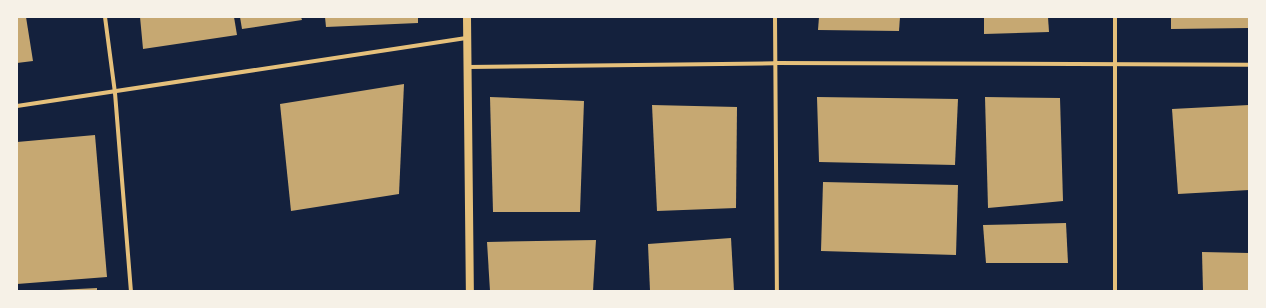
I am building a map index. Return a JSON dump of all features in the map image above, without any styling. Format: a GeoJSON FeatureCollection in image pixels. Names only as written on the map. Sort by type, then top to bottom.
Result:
{"type":"FeatureCollection","features":[{"type":"Feature","properties":{"kind":"main road"},"geometry":{"type":"LineString","coordinates":[[467,17],[470,291]]}},
{"type":"Feature","properties":{"kind":"street"},"geometry":{"type":"LineString","coordinates":[[105,17],[115,93],[131,291]]}},
{"type":"Feature","properties":{"kind":"street"},"geometry":{"type":"LineString","coordinates":[[775,17],[778,291]]}},
{"type":"Feature","properties":{"kind":"street"},"geometry":{"type":"LineString","coordinates":[[1115,17],[1115,291]]}},
{"type":"Feature","properties":{"kind":"street"},"geometry":{"type":"LineString","coordinates":[[17,106],[115,93],[468,38]]}},
{"type":"Feature","properties":{"kind":"street"},"geometry":{"type":"LineString","coordinates":[[467,67],[775,63],[1249,65]]}},
{"type":"Feature","properties":{"kind":"building"},"geometry":{"type":"Polygon","coordinates":[[[17,17],[26,17],[33,61],[17,63],[17,17]]]}},
{"type":"Feature","properties":{"kind":"building"},"geometry":{"type":"Polygon","coordinates":[[[140,17],[234,17],[237,35],[143,49],[140,17]]]}},
{"type":"Feature","properties":{"kind":"building"},"geometry":{"type":"Polygon","coordinates":[[[240,17],[301,17],[302,20],[242,29],[240,17]]]}},
{"type":"Feature","properties":{"kind":"building"},"geometry":{"type":"Polygon","coordinates":[[[325,17],[418,17],[418,23],[326,27],[325,17]]]}},
{"type":"Feature","properties":{"kind":"building"},"geometry":{"type":"Polygon","coordinates":[[[819,17],[900,17],[899,31],[818,30],[819,17]]]}},
{"type":"Feature","properties":{"kind":"building"},"geometry":{"type":"Polygon","coordinates":[[[984,17],[1048,17],[1049,32],[984,34],[984,17]]]}},
{"type":"Feature","properties":{"kind":"building"},"geometry":{"type":"Polygon","coordinates":[[[1171,17],[1249,17],[1249,28],[1171,29],[1171,17]]]}},
{"type":"Feature","properties":{"kind":"building"},"geometry":{"type":"Polygon","coordinates":[[[404,84],[399,194],[291,211],[280,104],[404,84]]]}},
{"type":"Feature","properties":{"kind":"building"},"geometry":{"type":"Polygon","coordinates":[[[490,97],[584,101],[580,212],[493,212],[490,97]]]}},
{"type":"Feature","properties":{"kind":"building"},"geometry":{"type":"Polygon","coordinates":[[[817,97],[958,99],[955,165],[819,162],[817,97]]]}},
{"type":"Feature","properties":{"kind":"building"},"geometry":{"type":"Polygon","coordinates":[[[985,97],[1060,98],[1063,201],[988,208],[985,97]]]}},
{"type":"Feature","properties":{"kind":"building"},"geometry":{"type":"Polygon","coordinates":[[[652,105],[737,107],[736,208],[657,211],[652,105]]]}},
{"type":"Feature","properties":{"kind":"building"},"geometry":{"type":"Polygon","coordinates":[[[1249,105],[1249,190],[1178,194],[1172,109],[1249,105]]]}},
{"type":"Feature","properties":{"kind":"building"},"geometry":{"type":"Polygon","coordinates":[[[95,135],[107,277],[17,284],[17,142],[95,135]]]}},
{"type":"Feature","properties":{"kind":"building"},"geometry":{"type":"Polygon","coordinates":[[[823,182],[958,185],[956,255],[821,251],[823,182]]]}},
{"type":"Feature","properties":{"kind":"building"},"geometry":{"type":"Polygon","coordinates":[[[1066,223],[1068,263],[986,263],[983,225],[1066,223]]]}},
{"type":"Feature","properties":{"kind":"building"},"geometry":{"type":"Polygon","coordinates":[[[731,238],[734,291],[650,291],[648,244],[731,238]]]}},
{"type":"Feature","properties":{"kind":"building"},"geometry":{"type":"Polygon","coordinates":[[[596,240],[593,291],[490,291],[487,242],[596,240]]]}},
{"type":"Feature","properties":{"kind":"building"},"geometry":{"type":"Polygon","coordinates":[[[1202,252],[1249,253],[1249,291],[1203,291],[1202,252]]]}},
{"type":"Feature","properties":{"kind":"building"},"geometry":{"type":"Polygon","coordinates":[[[97,288],[97,291],[59,291],[59,290],[97,288]]]}}]}
